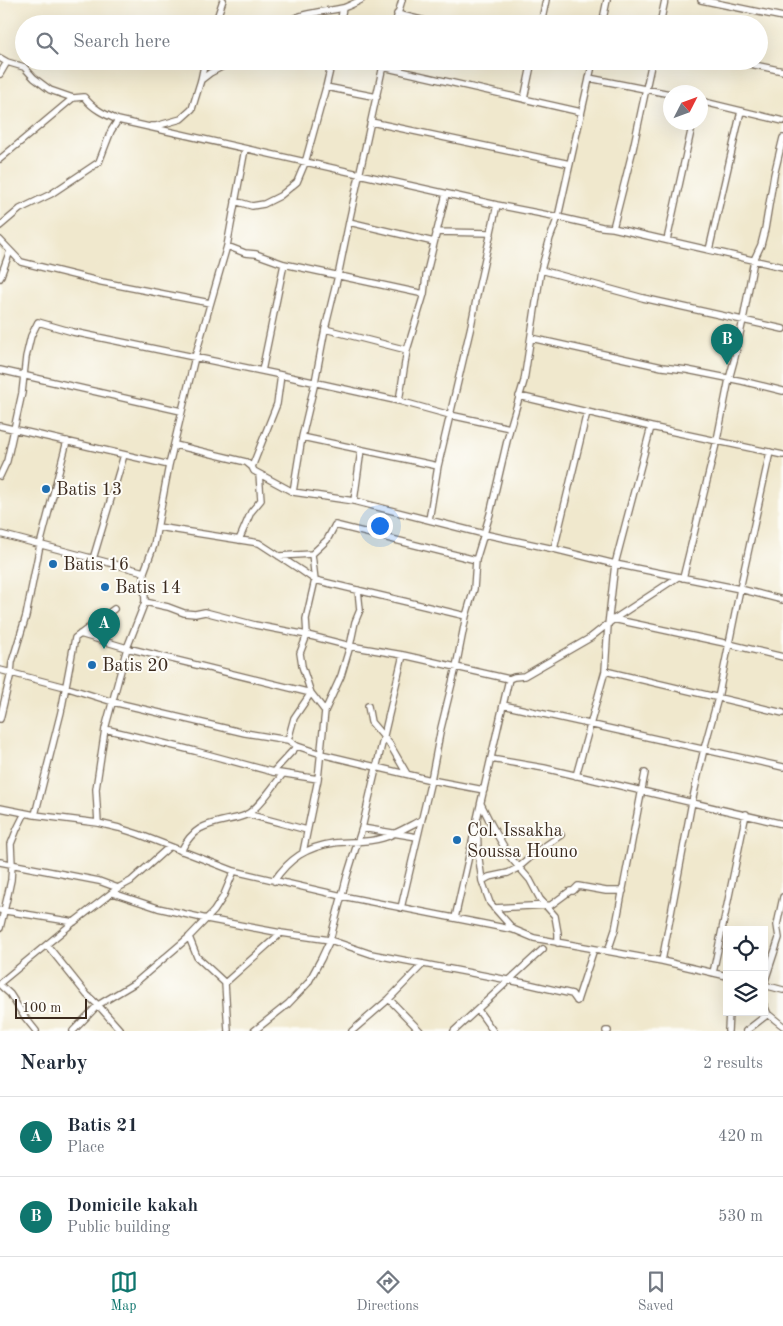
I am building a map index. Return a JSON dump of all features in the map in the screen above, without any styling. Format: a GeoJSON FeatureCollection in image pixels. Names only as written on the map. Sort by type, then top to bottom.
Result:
{"type":"FeatureCollection","features":[{"type":"Feature","properties":{"kind":"street"},"geometry":{"type":"LineString","coordinates":[[218,15],[223,0]]}},
{"type":"Feature","properties":{"kind":"street"},"geometry":{"type":"LineString","coordinates":[[305,15],[343,8],[361,0]]}},
{"type":"Feature","properties":{"kind":"street"},"geometry":{"type":"LineString","coordinates":[[401,15],[397,14],[402,0]]}},
{"type":"Feature","properties":{"kind":"street"},"geometry":{"type":"LineString","coordinates":[[542,15],[546,0]]}},
{"type":"Feature","properties":{"kind":"street"},"geometry":{"type":"LineString","coordinates":[[604,15],[607,0]]}},
{"type":"Feature","properties":{"kind":"street"},"geometry":{"type":"LineString","coordinates":[[662,15],[666,0]]}},
{"type":"Feature","properties":{"kind":"street"},"geometry":{"type":"LineString","coordinates":[[701,0],[783,17]]}},
{"type":"Feature","properties":{"kind":"street"},"geometry":{"type":"LineString","coordinates":[[342,15],[343,8]]}},
{"type":"Feature","properties":{"kind":"street"},"geometry":{"type":"LineString","coordinates":[[0,58],[15,64]]}},
{"type":"Feature","properties":{"kind":"street"},"geometry":{"type":"LineString","coordinates":[[0,74],[7,62]]}},
{"type":"Feature","properties":{"kind":"street"},"geometry":{"type":"LineString","coordinates":[[768,68],[783,71]]}},
{"type":"Feature","properties":{"kind":"street"},"geometry":{"type":"LineString","coordinates":[[27,70],[50,90],[73,98],[84,97],[98,111],[118,120],[141,126],[446,194],[613,228],[783,267]]}},
{"type":"Feature","properties":{"kind":"street"},"geometry":{"type":"LineString","coordinates":[[141,126],[156,126],[181,120],[192,109],[203,70]]}},
{"type":"Feature","properties":{"kind":"street"},"geometry":{"type":"LineString","coordinates":[[201,80],[216,70]]}},
{"type":"Feature","properties":{"kind":"street"},"geometry":{"type":"LineString","coordinates":[[235,201],[252,206],[264,204],[280,196],[297,182],[305,162],[330,70]]}},
{"type":"Feature","properties":{"kind":"street"},"geometry":{"type":"LineString","coordinates":[[292,492],[325,329],[383,70]]}},
{"type":"Feature","properties":{"kind":"street"},"geometry":{"type":"LineString","coordinates":[[408,70],[581,112]]}},
{"type":"Feature","properties":{"kind":"street"},"geometry":{"type":"LineString","coordinates":[[524,99],[530,70]]}},
{"type":"Feature","properties":{"kind":"street"},"geometry":{"type":"LineString","coordinates":[[401,908],[466,616],[474,589],[476,560],[490,514],[510,428],[524,381],[541,270],[558,216],[591,70]]}},
{"type":"Feature","properties":{"kind":"street"},"geometry":{"type":"LineString","coordinates":[[613,228],[650,70]]}},
{"type":"Feature","properties":{"kind":"street"},"geometry":{"type":"LineString","coordinates":[[589,78],[663,93]]}},
{"type":"Feature","properties":{"kind":"street"},"geometry":{"type":"LineString","coordinates":[[326,87],[377,97]]}},
{"type":"Feature","properties":{"kind":"street"},"geometry":{"type":"LineString","coordinates":[[0,159],[73,98]]}},
{"type":"Feature","properties":{"kind":"street"},"geometry":{"type":"LineString","coordinates":[[708,103],[783,121]]}},
{"type":"Feature","properties":{"kind":"street"},"geometry":{"type":"LineString","coordinates":[[709,250],[741,111]]}},
{"type":"Feature","properties":{"kind":"street"},"geometry":{"type":"LineString","coordinates":[[0,226],[20,209],[51,194],[99,162],[111,131],[118,120]]}},
{"type":"Feature","properties":{"kind":"street"},"geometry":{"type":"LineString","coordinates":[[371,122],[570,164]]}},
{"type":"Feature","properties":{"kind":"street"},"geometry":{"type":"LineString","coordinates":[[666,240],[691,130]]}},
{"type":"Feature","properties":{"kind":"street"},"geometry":{"type":"LineString","coordinates":[[145,602],[168,606],[184,613],[195,614],[205,612],[255,625],[350,646],[403,655],[508,679],[524,676],[590,638],[610,621],[681,578],[717,440],[754,260],[765,229],[774,175],[783,138]]}},
{"type":"Feature","properties":{"kind":"street"},"geometry":{"type":"LineString","coordinates":[[98,823],[96,788],[105,729],[127,648],[145,602],[144,572],[154,545],[169,465],[195,357],[227,246],[245,149]]}},
{"type":"Feature","properties":{"kind":"street"},"geometry":{"type":"LineString","coordinates":[[399,401],[407,350],[424,294],[426,276],[446,194]]}},
{"type":"Feature","properties":{"kind":"street"},"geometry":{"type":"LineString","coordinates":[[429,520],[438,466],[497,205]]}},
{"type":"Feature","properties":{"kind":"street"},"geometry":{"type":"LineString","coordinates":[[349,222],[434,242]]}},
{"type":"Feature","properties":{"kind":"street"},"geometry":{"type":"LineString","coordinates":[[436,232],[491,233]]}},
{"type":"Feature","properties":{"kind":"street"},"geometry":{"type":"LineString","coordinates":[[0,240],[21,262],[102,282],[210,302]]}},
{"type":"Feature","properties":{"kind":"street"},"geometry":{"type":"LineString","coordinates":[[227,246],[284,264],[424,294]]}},
{"type":"Feature","properties":{"kind":"street"},"geometry":{"type":"LineString","coordinates":[[0,278],[10,251]]}},
{"type":"Feature","properties":{"kind":"street"},"geometry":{"type":"LineString","coordinates":[[262,371],[284,264]]}},
{"type":"Feature","properties":{"kind":"street"},"geometry":{"type":"LineString","coordinates":[[541,270],[642,298],[783,329]]}},
{"type":"Feature","properties":{"kind":"street"},"geometry":{"type":"LineString","coordinates":[[0,476],[7,461],[22,393],[26,357],[31,336],[38,322],[73,332],[281,374],[510,428]]}},
{"type":"Feature","properties":{"kind":"street"},"geometry":{"type":"LineString","coordinates":[[325,329],[407,350]]}},
{"type":"Feature","properties":{"kind":"street"},"geometry":{"type":"LineString","coordinates":[[531,338],[783,391]]}},
{"type":"Feature","properties":{"kind":"street"},"geometry":{"type":"LineString","coordinates":[[0,370],[182,411]]}},
{"type":"Feature","properties":{"kind":"street"},"geometry":{"type":"LineString","coordinates":[[252,467],[277,404],[281,374]]}},
{"type":"Feature","properties":{"kind":"street"},"geometry":{"type":"LineString","coordinates":[[519,396],[783,455]]}},
{"type":"Feature","properties":{"kind":"street"},"geometry":{"type":"LineString","coordinates":[[554,549],[587,412]]}},
{"type":"Feature","properties":{"kind":"street"},"geometry":{"type":"LineString","coordinates":[[0,426],[169,465]]}},
{"type":"Feature","properties":{"kind":"street"},"geometry":{"type":"LineString","coordinates":[[576,776],[605,671],[615,564],[651,427]]}},
{"type":"Feature","properties":{"kind":"street"},"geometry":{"type":"LineString","coordinates":[[302,437],[438,466]]}},
{"type":"Feature","properties":{"kind":"street"},"geometry":{"type":"LineString","coordinates":[[0,719],[12,662],[26,616],[40,545],[67,441]]}},
{"type":"Feature","properties":{"kind":"street"},"geometry":{"type":"LineString","coordinates":[[175,445],[246,462],[252,467],[254,472],[292,492],[354,501],[484,534],[783,600]]}},
{"type":"Feature","properties":{"kind":"street"},"geometry":{"type":"LineString","coordinates":[[354,501],[361,450]]}},
{"type":"Feature","properties":{"kind":"street"},"geometry":{"type":"LineString","coordinates":[[662,961],[692,802],[718,698],[770,452]]}},
{"type":"Feature","properties":{"kind":"street"},"geometry":{"type":"LineString","coordinates":[[93,559],[124,455]]}},
{"type":"Feature","properties":{"kind":"street"},"geometry":{"type":"LineString","coordinates":[[239,540],[251,512],[261,500],[259,474]]}},
{"type":"Feature","properties":{"kind":"street"},"geometry":{"type":"LineString","coordinates":[[279,556],[312,554],[327,540],[335,525],[476,560]]}},
{"type":"Feature","properties":{"kind":"street"},"geometry":{"type":"LineString","coordinates":[[158,527],[259,544],[315,580],[466,616]]}},
{"type":"Feature","properties":{"kind":"street"},"geometry":{"type":"LineString","coordinates":[[0,534],[144,572]]}},
{"type":"Feature","properties":{"kind":"street"},"geometry":{"type":"LineString","coordinates":[[312,554],[315,580],[306,618],[307,635],[300,654],[311,693],[325,711]]}},
{"type":"Feature","properties":{"kind":"street"},"geometry":{"type":"LineString","coordinates":[[303,852],[318,779],[325,711],[341,676],[360,610],[358,590]]}},
{"type":"Feature","properties":{"kind":"street"},"geometry":{"type":"LineString","coordinates":[[35,815],[61,712],[75,638],[114,609]]}},
{"type":"Feature","properties":{"kind":"street"},"geometry":{"type":"LineString","coordinates":[[610,621],[729,644],[783,657]]}},
{"type":"Feature","properties":{"kind":"street"},"geometry":{"type":"LineString","coordinates":[[80,634],[127,648],[311,693]]}},
{"type":"Feature","properties":{"kind":"street"},"geometry":{"type":"LineString","coordinates":[[254,1031],[288,1004],[308,983],[330,940],[362,828],[403,655]]}},
{"type":"Feature","properties":{"kind":"street"},"geometry":{"type":"LineString","coordinates":[[0,670],[113,702],[245,733],[288,740],[297,746],[321,754],[431,780],[484,790]]}},
{"type":"Feature","properties":{"kind":"street"},"geometry":{"type":"LineString","coordinates":[[605,671],[783,713]]}},
{"type":"Feature","properties":{"kind":"street"},"geometry":{"type":"LineString","coordinates":[[455,918],[508,679]]}},
{"type":"Feature","properties":{"kind":"street"},"geometry":{"type":"LineString","coordinates":[[288,740],[294,718],[311,693]]}},
{"type":"Feature","properties":{"kind":"street"},"geometry":{"type":"LineString","coordinates":[[503,705],[783,767]]}},
{"type":"Feature","properties":{"kind":"street"},"geometry":{"type":"LineString","coordinates":[[368,706],[371,722],[389,743],[407,774]]}},
{"type":"Feature","properties":{"kind":"street"},"geometry":{"type":"LineString","coordinates":[[105,729],[273,772],[318,779]]}},
{"type":"Feature","properties":{"kind":"street"},"geometry":{"type":"LineString","coordinates":[[273,772],[297,746]]}},
{"type":"Feature","properties":{"kind":"street"},"geometry":{"type":"LineString","coordinates":[[491,759],[544,768],[783,824]]}},
{"type":"Feature","properties":{"kind":"street"},"geometry":{"type":"LineString","coordinates":[[608,951],[616,930],[645,772]]}},
{"type":"Feature","properties":{"kind":"street"},"geometry":{"type":"LineString","coordinates":[[181,851],[187,839],[207,824],[247,814],[258,806],[283,774]]}},
{"type":"Feature","properties":{"kind":"street"},"geometry":{"type":"LineString","coordinates":[[481,804],[510,857],[530,880],[540,899],[554,916],[558,942]]}},
{"type":"Feature","properties":{"kind":"street"},"geometry":{"type":"LineString","coordinates":[[0,808],[119,828],[234,871],[274,881],[514,930],[534,938],[662,961],[723,975]]}},
{"type":"Feature","properties":{"kind":"street"},"geometry":{"type":"LineString","coordinates":[[0,928],[12,865],[11,844],[25,813]]}},
{"type":"Feature","properties":{"kind":"street"},"geometry":{"type":"LineString","coordinates":[[247,814],[307,830]]}},
{"type":"Feature","properties":{"kind":"street"},"geometry":{"type":"LineString","coordinates":[[714,973],[746,814]]}},
{"type":"Feature","properties":{"kind":"street"},"geometry":{"type":"LineString","coordinates":[[477,819],[478,852],[482,880],[490,903],[514,930]]}},
{"type":"Feature","properties":{"kind":"street"},"geometry":{"type":"LineString","coordinates":[[274,881],[290,862],[303,852],[333,843],[383,838],[421,820]]}},
{"type":"Feature","properties":{"kind":"street"},"geometry":{"type":"LineString","coordinates":[[362,828],[417,837]]}},
{"type":"Feature","properties":{"kind":"street"},"geometry":{"type":"LineString","coordinates":[[482,880],[508,873],[519,867],[561,835]]}},
{"type":"Feature","properties":{"kind":"street"},"geometry":{"type":"LineString","coordinates":[[36,1031],[10,994],[0,984],[74,922],[118,888],[131,881],[169,846]]}},
{"type":"Feature","properties":{"kind":"street"},"geometry":{"type":"LineString","coordinates":[[0,862],[99,881],[118,888]]}},
{"type":"Feature","properties":{"kind":"street"},"geometry":{"type":"LineString","coordinates":[[73,1031],[98,1005],[135,983],[190,937],[214,911],[223,897],[234,871]]}},
{"type":"Feature","properties":{"kind":"street"},"geometry":{"type":"LineString","coordinates":[[494,908],[551,905],[570,890],[573,892],[578,886],[606,891],[623,891]]}},
{"type":"Feature","properties":{"kind":"street"},"geometry":{"type":"LineString","coordinates":[[113,893],[158,908],[207,919],[330,940],[371,954],[510,980],[572,994],[577,1001],[594,949]]}},
{"type":"Feature","properties":{"kind":"street"},"geometry":{"type":"LineString","coordinates":[[768,972],[779,938],[777,925],[783,897]]}},
{"type":"Feature","properties":{"kind":"street"},"geometry":{"type":"LineString","coordinates":[[2,910],[74,922]]}},
{"type":"Feature","properties":{"kind":"street"},"geometry":{"type":"LineString","coordinates":[[225,983],[281,933]]}},
{"type":"Feature","properties":{"kind":"street"},"geometry":{"type":"LineString","coordinates":[[190,937],[196,957],[225,983],[228,1031]]}},
{"type":"Feature","properties":{"kind":"street"},"geometry":{"type":"LineString","coordinates":[[47,945],[87,995],[121,1031]]}},
{"type":"Feature","properties":{"kind":"street"},"geometry":{"type":"LineString","coordinates":[[454,1031],[543,949]]}},
{"type":"Feature","properties":{"kind":"street"},"geometry":{"type":"LineString","coordinates":[[352,1031],[389,999],[423,964]]}},
{"type":"Feature","properties":{"kind":"street"},"geometry":{"type":"LineString","coordinates":[[768,985],[783,990]]}},
{"type":"Feature","properties":{"kind":"street"},"geometry":{"type":"LineString","coordinates":[[389,999],[420,1031]]}},
{"type":"Feature","properties":{"kind":"street"},"geometry":{"type":"LineString","coordinates":[[478,1010],[493,1031]]}},
{"type":"Feature","properties":{"kind":"street"},"geometry":{"type":"LineString","coordinates":[[768,1014],[783,1026]]}},
{"type":"Feature","properties":{"kind":"street"},"geometry":{"type":"LineString","coordinates":[[728,1031],[729,1016]]}},
{"type":"Feature","properties":{"kind":"street"},"geometry":{"type":"LineString","coordinates":[[746,1031],[765,1016]]}},
{"type":"Feature","properties":{"kind":"place","name":"Domicile kakah"},"geometry":{"type":"Point","coordinates":[727,365]}},
{"type":"Feature","properties":{"kind":"place","name":"Batis 13"},"geometry":{"type":"Point","coordinates":[46,489]}},
{"type":"Feature","properties":{"kind":"place","name":"Batis 16"},"geometry":{"type":"Point","coordinates":[53,564]}},
{"type":"Feature","properties":{"kind":"place","name":"Batis 14"},"geometry":{"type":"Point","coordinates":[105,587]}},
{"type":"Feature","properties":{"kind":"place","name":"Batis 21"},"geometry":{"type":"Point","coordinates":[104,649]}},
{"type":"Feature","properties":{"kind":"place","name":"Batis 20"},"geometry":{"type":"Point","coordinates":[92,665]}},
{"type":"Feature","properties":{"kind":"place","name":"Col. Issakha Soussa Houno"},"geometry":{"type":"Point","coordinates":[457,840]}}]}
